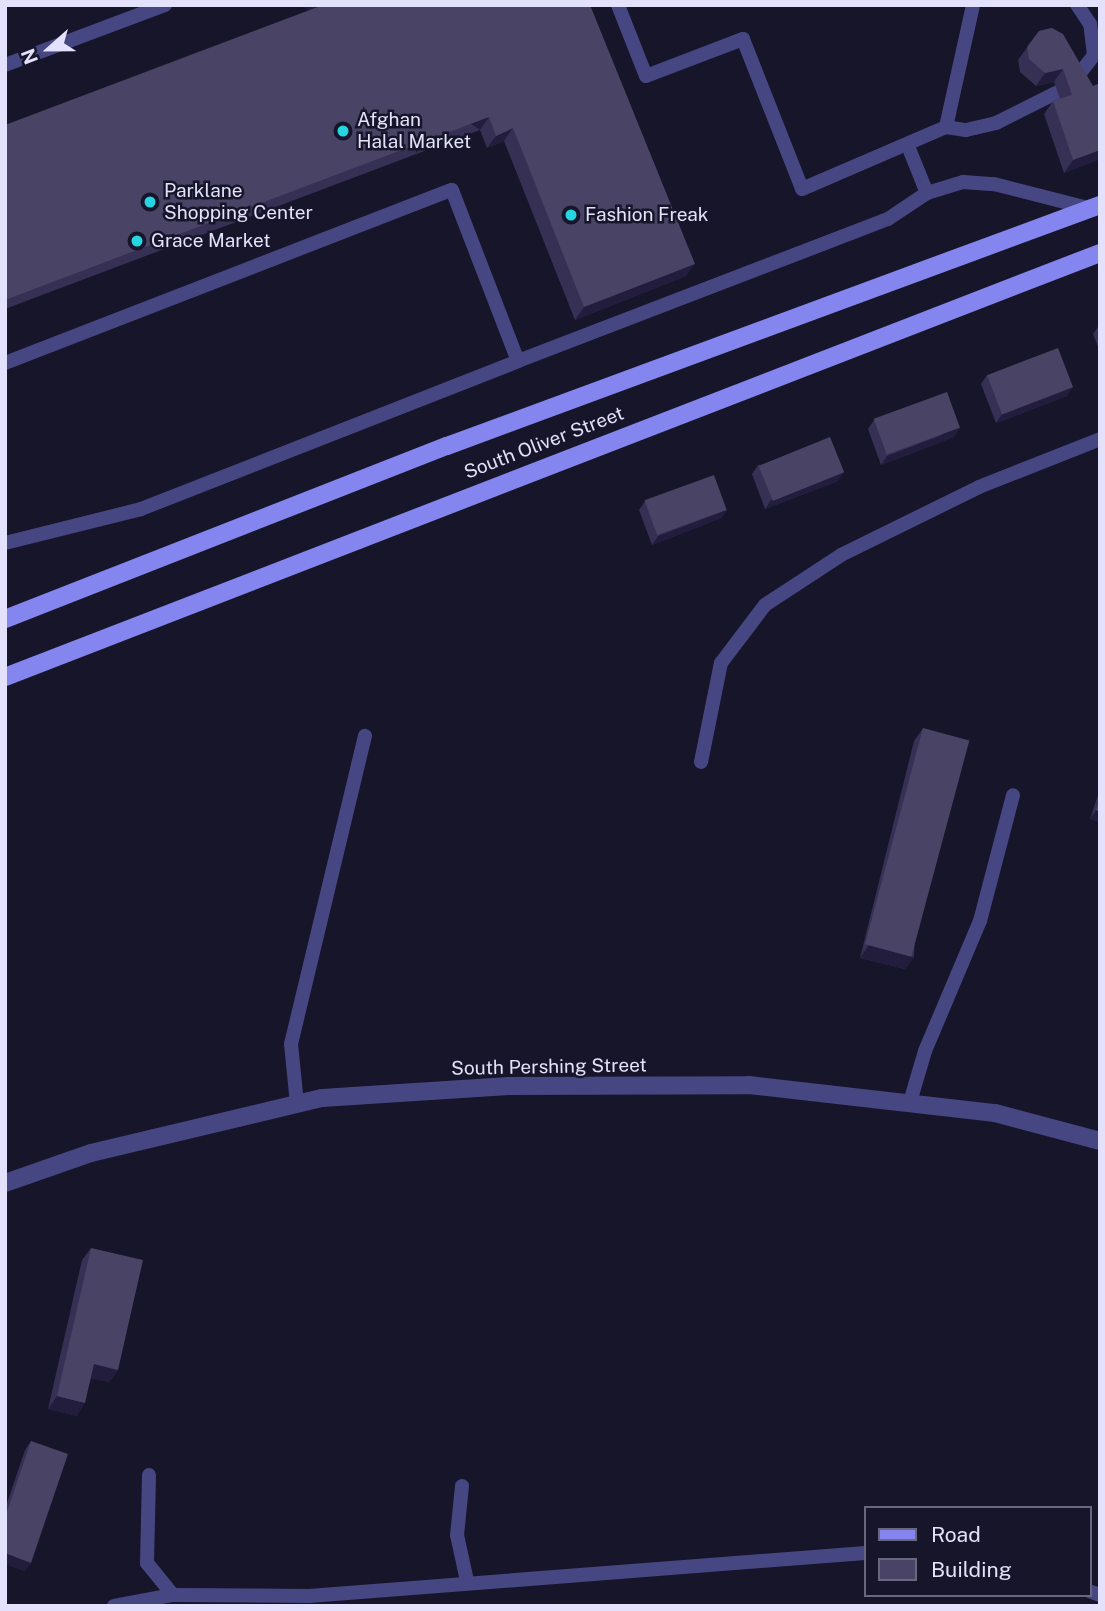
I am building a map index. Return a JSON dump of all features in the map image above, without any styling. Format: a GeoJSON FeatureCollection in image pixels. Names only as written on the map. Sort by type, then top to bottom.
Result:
{"type":"FeatureCollection","features":[{"type":"Feature","properties":{"kind":"main road","name":"South Oliver Street"},"geometry":{"type":"LineString","coordinates":[[5,618],[447,446],[1096,207]]}},
{"type":"Feature","properties":{"kind":"main road","name":"South Oliver Street"},"geometry":{"type":"LineString","coordinates":[[5,677],[1100,253]]}},
{"type":"Feature","properties":{"kind":"street","name":"South Pershing Street"},"geometry":{"type":"LineString","coordinates":[[5,1183],[91,1153],[322,1098],[509,1086],[749,1085],[995,1113],[1100,1141]]}},
{"type":"Feature","properties":{"kind":"lane"},"geometry":{"type":"LineString","coordinates":[[5,65],[165,5]]}},
{"type":"Feature","properties":{"kind":"lane"},"geometry":{"type":"LineString","coordinates":[[618,5],[646,76],[743,38],[802,189],[908,146],[946,127],[966,130],[996,123],[1058,92]]}},
{"type":"Feature","properties":{"kind":"lane"},"geometry":{"type":"LineString","coordinates":[[946,127],[973,5]]}},
{"type":"Feature","properties":{"kind":"lane"},"geometry":{"type":"LineString","coordinates":[[1073,82],[1094,55],[1090,24],[1077,5]]}},
{"type":"Feature","properties":{"kind":"lane"},"geometry":{"type":"LineString","coordinates":[[908,146],[927,193]]}},
{"type":"Feature","properties":{"kind":"lane"},"geometry":{"type":"LineString","coordinates":[[5,543],[92,525],[141,509],[888,219],[927,193],[963,181],[1096,207]]}},
{"type":"Feature","properties":{"kind":"lane"},"geometry":{"type":"LineString","coordinates":[[5,363],[452,190],[518,361]]}},
{"type":"Feature","properties":{"kind":"lane"},"geometry":{"type":"LineString","coordinates":[[701,762],[720,663],[765,605],[854,549],[979,487],[1100,439]]}},
{"type":"Feature","properties":{"kind":"lane"},"geometry":{"type":"LineString","coordinates":[[297,1104],[290,1044],[365,736]]}},
{"type":"Feature","properties":{"kind":"lane"},"geometry":{"type":"LineString","coordinates":[[911,1102],[925,1051],[981,921],[1013,794]]}},
{"type":"Feature","properties":{"kind":"lane"},"geometry":{"type":"LineString","coordinates":[[149,1475],[147,1563],[173,1595]]}},
{"type":"Feature","properties":{"kind":"lane"},"geometry":{"type":"LineString","coordinates":[[462,1486],[457,1535],[467,1581]]}},
{"type":"Feature","properties":{"kind":"lane"},"geometry":{"type":"LineString","coordinates":[[114,1606],[173,1595],[309,1595],[467,1581],[740,1566],[864,1553]]}},
{"type":"Feature","properties":{"kind":"building","name":"Parklane Shopping Center"},"geometry":{"type":"Polygon","coordinates":[[[323,5],[590,5],[695,264],[584,307],[513,128],[496,136],[489,117],[5,300],[5,125],[323,5]]]}},
{"type":"Feature","properties":{"kind":"building"},"geometry":{"type":"Polygon","coordinates":[[[1052,28],[1063,34],[1093,86],[1100,83],[1100,150],[1073,160],[1053,101],[1072,95],[1063,69],[1045,73],[1029,59],[1027,47],[1039,31],[1052,28]]]}},
{"type":"Feature","properties":{"kind":"building"},"geometry":{"type":"Polygon","coordinates":[[[1058,348],[1073,387],[1002,414],[987,375],[1058,348]]]}},
{"type":"Feature","properties":{"kind":"building"},"geometry":{"type":"Polygon","coordinates":[[[947,392],[960,428],[887,454],[874,419],[947,392]]]}},
{"type":"Feature","properties":{"kind":"building"},"geometry":{"type":"Polygon","coordinates":[[[830,437],[844,472],[773,501],[759,466],[830,437]]]}},
{"type":"Feature","properties":{"kind":"building"},"geometry":{"type":"Polygon","coordinates":[[[714,475],[727,510],[657,535],[644,500],[714,475]]]}},
{"type":"Feature","properties":{"kind":"building"},"geometry":{"type":"Polygon","coordinates":[[[923,728],[969,740],[911,957],[865,944],[923,728]]]}},
{"type":"Feature","properties":{"kind":"building"},"geometry":{"type":"Polygon","coordinates":[[[91,1248],[143,1260],[118,1370],[94,1364],[85,1403],[57,1396],[91,1248]]]}},
{"type":"Feature","properties":{"kind":"building"},"geometry":{"type":"Polygon","coordinates":[[[31,1441],[68,1454],[31,1563],[5,1553],[5,1518],[31,1441]]]}},
{"type":"Feature","properties":{"kind":"place","name":"Afghan Halal Market"},"geometry":{"type":"Point","coordinates":[343,131]}},
{"type":"Feature","properties":{"kind":"place","name":"Parklane Shopping Center"},"geometry":{"type":"Point","coordinates":[150,202]}},
{"type":"Feature","properties":{"kind":"place","name":"Fashion Freak"},"geometry":{"type":"Point","coordinates":[571,215]}},
{"type":"Feature","properties":{"kind":"place","name":"Grace Market"},"geometry":{"type":"Point","coordinates":[137,241]}}]}
